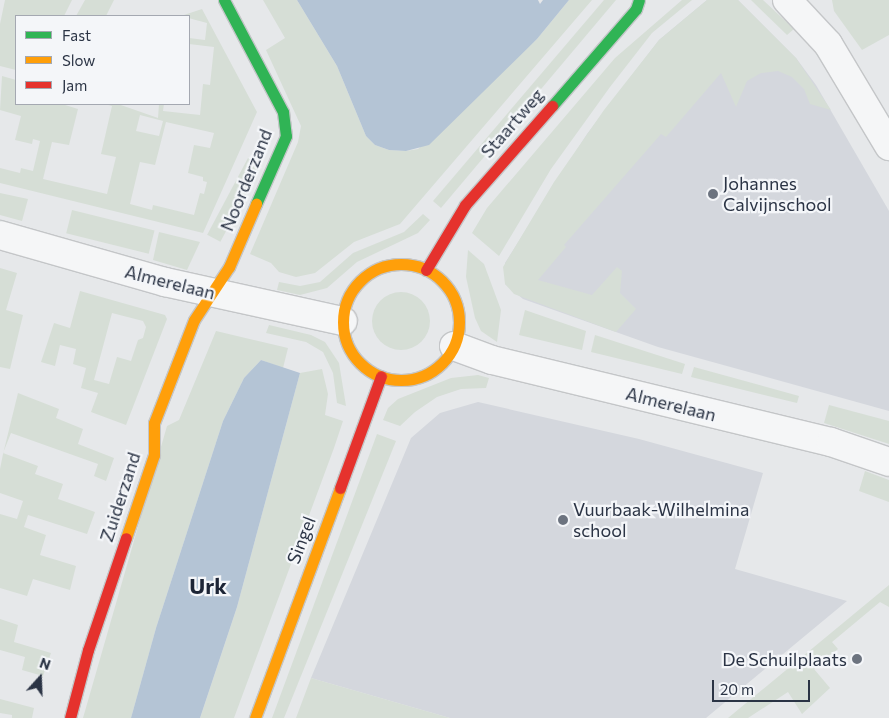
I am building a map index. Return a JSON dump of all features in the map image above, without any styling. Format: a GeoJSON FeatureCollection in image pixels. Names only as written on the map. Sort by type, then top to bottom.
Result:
{"type":"FeatureCollection","features":[{"type":"Feature","properties":{"kind":"main road","name":"Noorderzand"},"geometry":{"type":"LineString","coordinates":[[212,292],[229,268],[279,156],[287,127],[262,70],[224,0]]}},
{"type":"Feature","properties":{"kind":"main road","name":"Staartweg"},"geometry":{"type":"LineString","coordinates":[[426,270],[465,206],[638,4],[653,3]]}},
{"type":"Feature","properties":{"kind":"main road"},"geometry":{"type":"LineString","coordinates":[[405,264],[426,270],[446,286],[454,299],[458,331],[454,346],[438,366],[418,377],[400,379],[381,376],[370,370],[352,353],[343,321],[351,292],[364,277],[376,269],[405,264]]}},
{"type":"Feature","properties":{"kind":"main road","name":"Zuiderzand"},"geometry":{"type":"LineString","coordinates":[[70,718],[88,650],[154,455],[154,423],[194,320],[212,292]]}},
{"type":"Feature","properties":{"kind":"main road","name":"Singel"},"geometry":{"type":"LineString","coordinates":[[255,718],[381,376]]}},
{"type":"Feature","properties":{"kind":"street"},"geometry":{"type":"LineString","coordinates":[[787,0],[828,44],[889,146]]}},
{"type":"Feature","properties":{"kind":"street","name":"Almerelaan"},"geometry":{"type":"LineString","coordinates":[[0,235],[165,282],[343,321]]}},
{"type":"Feature","properties":{"kind":"street","name":"Almerelaan"},"geometry":{"type":"LineString","coordinates":[[454,346],[492,360],[831,442],[889,462]]}},
{"type":"Feature","properties":{"kind":"shaded area"},"geometry":{"type":"Polygon","coordinates":[[[5,0],[72,0],[64,15],[15,15],[15,70],[0,66],[0,24],[5,0]]]}},
{"type":"Feature","properties":{"kind":"shaded area"},"geometry":{"type":"Polygon","coordinates":[[[85,0],[114,0],[106,15],[77,15],[85,0]]]}},
{"type":"Feature","properties":{"kind":"shaded area"},"geometry":{"type":"Polygon","coordinates":[[[263,0],[297,0],[337,66],[366,136],[375,145],[389,150],[406,151],[418,149],[537,39],[569,0],[592,0],[400,224],[354,242],[315,273],[296,277],[279,272],[271,263],[250,254],[298,142],[301,126],[266,50],[285,38],[263,0]]]}},
{"type":"Feature","properties":{"kind":"shaded area"},"geometry":{"type":"Polygon","coordinates":[[[604,0],[616,0],[441,208],[433,201],[604,0]]]}},
{"type":"Feature","properties":{"kind":"shaded area"},"geometry":{"type":"Polygon","coordinates":[[[682,0],[692,0],[652,33],[610,87],[551,169],[499,256],[472,233],[487,208],[615,58],[682,0]]]}},
{"type":"Feature","properties":{"kind":"shaded area","name":"Johannes Calvijnschool"},"geometry":{"type":"Polygon","coordinates":[[[707,0],[738,0],[796,58],[816,85],[889,211],[889,411],[658,347],[523,299],[505,284],[505,263],[587,134],[659,40],[707,0]]]}},
{"type":"Feature","properties":{"kind":"shaded area"},"geometry":{"type":"Polygon","coordinates":[[[707,0],[738,0],[796,58],[831,110],[810,104],[804,89],[792,77],[778,71],[761,73],[747,81],[736,107],[721,73],[666,137],[661,134],[564,245],[566,247],[538,280],[592,295],[617,267],[622,271],[620,293],[636,309],[616,332],[514,294],[505,284],[503,267],[554,182],[604,110],[659,40],[707,0]]]}},
{"type":"Feature","properties":{"kind":"shaded area"},"geometry":{"type":"Polygon","coordinates":[[[751,0],[763,0],[794,29],[787,35],[751,0]]]}},
{"type":"Feature","properties":{"kind":"shaded area"},"geometry":{"type":"Polygon","coordinates":[[[832,0],[889,0],[889,35],[862,50],[834,11],[832,0]]]}},
{"type":"Feature","properties":{"kind":"shaded area"},"geometry":{"type":"Polygon","coordinates":[[[202,9],[257,112],[203,233],[0,183],[0,168],[20,173],[21,168],[33,171],[40,141],[33,139],[32,144],[15,140],[21,116],[0,110],[2,76],[15,80],[15,105],[65,105],[78,109],[69,145],[52,142],[43,179],[107,194],[116,157],[101,154],[112,106],[108,105],[121,105],[158,118],[159,105],[164,105],[163,111],[200,115],[203,84],[210,85],[214,47],[190,44],[190,38],[205,40],[207,23],[190,18],[190,15],[184,15],[202,9]],[[140,115],[136,131],[159,136],[163,121],[140,115]],[[166,122],[155,165],[140,162],[130,204],[152,210],[153,205],[194,215],[200,193],[204,194],[207,182],[203,181],[203,177],[188,173],[194,145],[210,148],[214,133],[166,122]]]}},
{"type":"Feature","properties":{"kind":"shaded area"},"geometry":{"type":"Polygon","coordinates":[[[248,158],[261,165],[220,242],[207,235],[248,158]]]}},
{"type":"Feature","properties":{"kind":"shaded area"},"geometry":{"type":"Polygon","coordinates":[[[0,193],[28,199],[22,221],[0,215],[0,193]]]}},
{"type":"Feature","properties":{"kind":"shaded area"},"geometry":{"type":"Polygon","coordinates":[[[72,210],[154,231],[149,254],[66,233],[72,210]]]}},
{"type":"Feature","properties":{"kind":"shaded area"},"geometry":{"type":"Polygon","coordinates":[[[423,214],[430,220],[418,233],[357,262],[327,288],[300,295],[277,290],[279,282],[300,286],[320,282],[353,253],[404,232],[423,214]]]}},
{"type":"Feature","properties":{"kind":"shaded area"},"geometry":{"type":"Polygon","coordinates":[[[159,232],[200,242],[187,270],[153,260],[159,232]]]}},
{"type":"Feature","properties":{"kind":"shaded area"},"geometry":{"type":"Polygon","coordinates":[[[468,250],[484,264],[501,310],[497,342],[481,331],[475,318],[466,277],[468,250]]]}},
{"type":"Feature","properties":{"kind":"shaded area"},"geometry":{"type":"Polygon","coordinates":[[[0,268],[17,273],[6,310],[23,315],[10,369],[0,367],[0,268]]]}},
{"type":"Feature","properties":{"kind":"shaded area"},"geometry":{"type":"Polygon","coordinates":[[[80,291],[165,315],[167,319],[126,425],[91,412],[98,393],[81,388],[86,368],[73,364],[76,349],[60,345],[55,366],[41,362],[54,323],[70,328],[80,291]],[[112,313],[94,380],[109,384],[117,357],[131,361],[138,340],[143,338],[146,327],[143,321],[112,313]]]}},
{"type":"Feature","properties":{"kind":"shaded area"},"geometry":{"type":"Polygon","coordinates":[[[395,292],[407,292],[422,300],[430,315],[430,327],[422,342],[407,350],[395,350],[380,342],[372,327],[372,315],[380,300],[395,292]]]}},
{"type":"Feature","properties":{"kind":"shaded area"},"geometry":{"type":"Polygon","coordinates":[[[525,310],[586,331],[582,350],[519,335],[525,310]]]}},
{"type":"Feature","properties":{"kind":"shaded area"},"geometry":{"type":"Polygon","coordinates":[[[269,325],[311,335],[325,342],[339,363],[346,406],[337,403],[333,373],[323,352],[306,342],[266,333],[269,325]]]}},
{"type":"Feature","properties":{"kind":"shaded area"},"geometry":{"type":"Polygon","coordinates":[[[216,331],[288,348],[283,368],[261,360],[244,378],[223,421],[156,628],[131,718],[83,718],[167,426],[179,420],[216,331]]]}},
{"type":"Feature","properties":{"kind":"shaded area"},"geometry":{"type":"Polygon","coordinates":[[[595,335],[685,364],[682,374],[591,352],[595,335]]]}},
{"type":"Feature","properties":{"kind":"shaded area"},"geometry":{"type":"Polygon","coordinates":[[[694,367],[799,396],[797,403],[691,377],[694,367]]]}},
{"type":"Feature","properties":{"kind":"shaded area"},"geometry":{"type":"Polygon","coordinates":[[[322,369],[328,394],[325,415],[343,421],[334,448],[234,718],[200,718],[237,607],[300,373],[322,369]]]}},
{"type":"Feature","properties":{"kind":"shaded area"},"geometry":{"type":"Polygon","coordinates":[[[478,375],[489,378],[486,388],[461,389],[437,397],[415,412],[400,426],[383,420],[388,408],[398,399],[451,378],[478,375]]]}},
{"type":"Feature","properties":{"kind":"shaded area"},"geometry":{"type":"Polygon","coordinates":[[[18,393],[59,409],[56,418],[83,429],[78,444],[114,458],[106,481],[94,476],[98,464],[11,433],[4,451],[18,393]]]}},
{"type":"Feature","properties":{"kind":"shaded area","name":"Vuurbaak-Wilhelmina school"},"geometry":{"type":"Polygon","coordinates":[[[478,402],[639,439],[763,473],[735,569],[847,601],[706,718],[450,718],[311,678],[411,438],[440,413],[478,402]]]}},
{"type":"Feature","properties":{"kind":"shaded area"},"geometry":{"type":"Polygon","coordinates":[[[829,405],[889,421],[889,444],[824,423],[829,405]]]}},
{"type":"Feature","properties":{"kind":"shaded area"},"geometry":{"type":"Polygon","coordinates":[[[377,434],[396,441],[284,718],[272,718],[377,434]]]}},
{"type":"Feature","properties":{"kind":"shaded area"},"geometry":{"type":"Polygon","coordinates":[[[3,453],[38,466],[35,474],[63,484],[58,499],[95,512],[87,534],[28,515],[24,527],[46,535],[40,555],[76,566],[70,590],[33,579],[27,596],[0,588],[0,514],[17,519],[23,501],[0,493],[0,469],[3,453]]]}},
{"type":"Feature","properties":{"kind":"shaded area"},"geometry":{"type":"Polygon","coordinates":[[[865,471],[889,480],[889,502],[859,491],[865,471]]]}},
{"type":"Feature","properties":{"kind":"shaded area"},"geometry":{"type":"Polygon","coordinates":[[[889,585],[889,607],[880,602],[832,642],[838,649],[814,669],[830,688],[802,714],[788,692],[748,718],[728,718],[889,585]]]}},
{"type":"Feature","properties":{"kind":"shaded area"},"geometry":{"type":"Polygon","coordinates":[[[0,619],[18,625],[14,642],[51,653],[43,676],[22,670],[25,657],[0,650],[0,619]]]}},
{"type":"Feature","properties":{"kind":"shaded area"},"geometry":{"type":"Polygon","coordinates":[[[311,678],[450,718],[296,718],[311,678]]]}},
{"type":"Feature","properties":{"kind":"shaded area"},"geometry":{"type":"Polygon","coordinates":[[[0,699],[34,708],[32,718],[12,718],[12,715],[0,713],[0,699]]]}},
{"type":"Feature","properties":{"kind":"water"},"geometry":{"type":"Polygon","coordinates":[[[297,0],[538,0],[540,4],[543,0],[569,0],[537,39],[429,145],[406,151],[389,150],[375,145],[366,136],[337,66],[297,0]]]}},
{"type":"Feature","properties":{"kind":"water"},"geometry":{"type":"Polygon","coordinates":[[[261,360],[300,373],[237,607],[200,718],[131,718],[156,628],[223,421],[244,378],[261,360]]]}},
{"type":"Feature","properties":{"kind":"traffic: fast"},"geometry":{"type":"LineString","coordinates":[[224,0],[283,112],[286,136],[256,204]]}},
{"type":"Feature","properties":{"kind":"traffic: fast"},"geometry":{"type":"LineString","coordinates":[[552,106],[636,9],[639,0]]}},
{"type":"Feature","properties":{"kind":"traffic: slow"},"geometry":{"type":"LineString","coordinates":[[126,538],[154,455],[154,423],[194,320],[229,267],[256,204]]}},
{"type":"Feature","properties":{"kind":"traffic: slow"},"geometry":{"type":"LineString","coordinates":[[401,264],[423,269],[442,281],[454,300],[459,322],[454,344],[442,363],[423,375],[401,380],[379,375],[360,363],[348,344],[343,322],[348,300],[360,281],[379,269],[401,264]]}},
{"type":"Feature","properties":{"kind":"traffic: slow"},"geometry":{"type":"LineString","coordinates":[[255,718],[340,488]]}},
{"type":"Feature","properties":{"kind":"traffic: jam"},"geometry":{"type":"LineString","coordinates":[[426,270],[465,205],[552,106]]}},
{"type":"Feature","properties":{"kind":"traffic: jam"},"geometry":{"type":"LineString","coordinates":[[340,488],[381,376]]}},
{"type":"Feature","properties":{"kind":"traffic: jam"},"geometry":{"type":"LineString","coordinates":[[70,718],[88,650],[126,538]]}},
{"type":"Feature","properties":{"kind":"place","name":"Johannes Calvijnschool"},"geometry":{"type":"Point","coordinates":[713,194]}},
{"type":"Feature","properties":{"kind":"place","name":"Vuurbaak-Wilhelmina school"},"geometry":{"type":"Point","coordinates":[563,520]}},
{"type":"Feature","properties":{"kind":"place","name":"De Schuilplaats"},"geometry":{"type":"Point","coordinates":[857,659]}},
{"type":"Feature","properties":{"kind":"district","name":"Urk"},"geometry":{"type":"Point","coordinates":[208,586]}}]}
